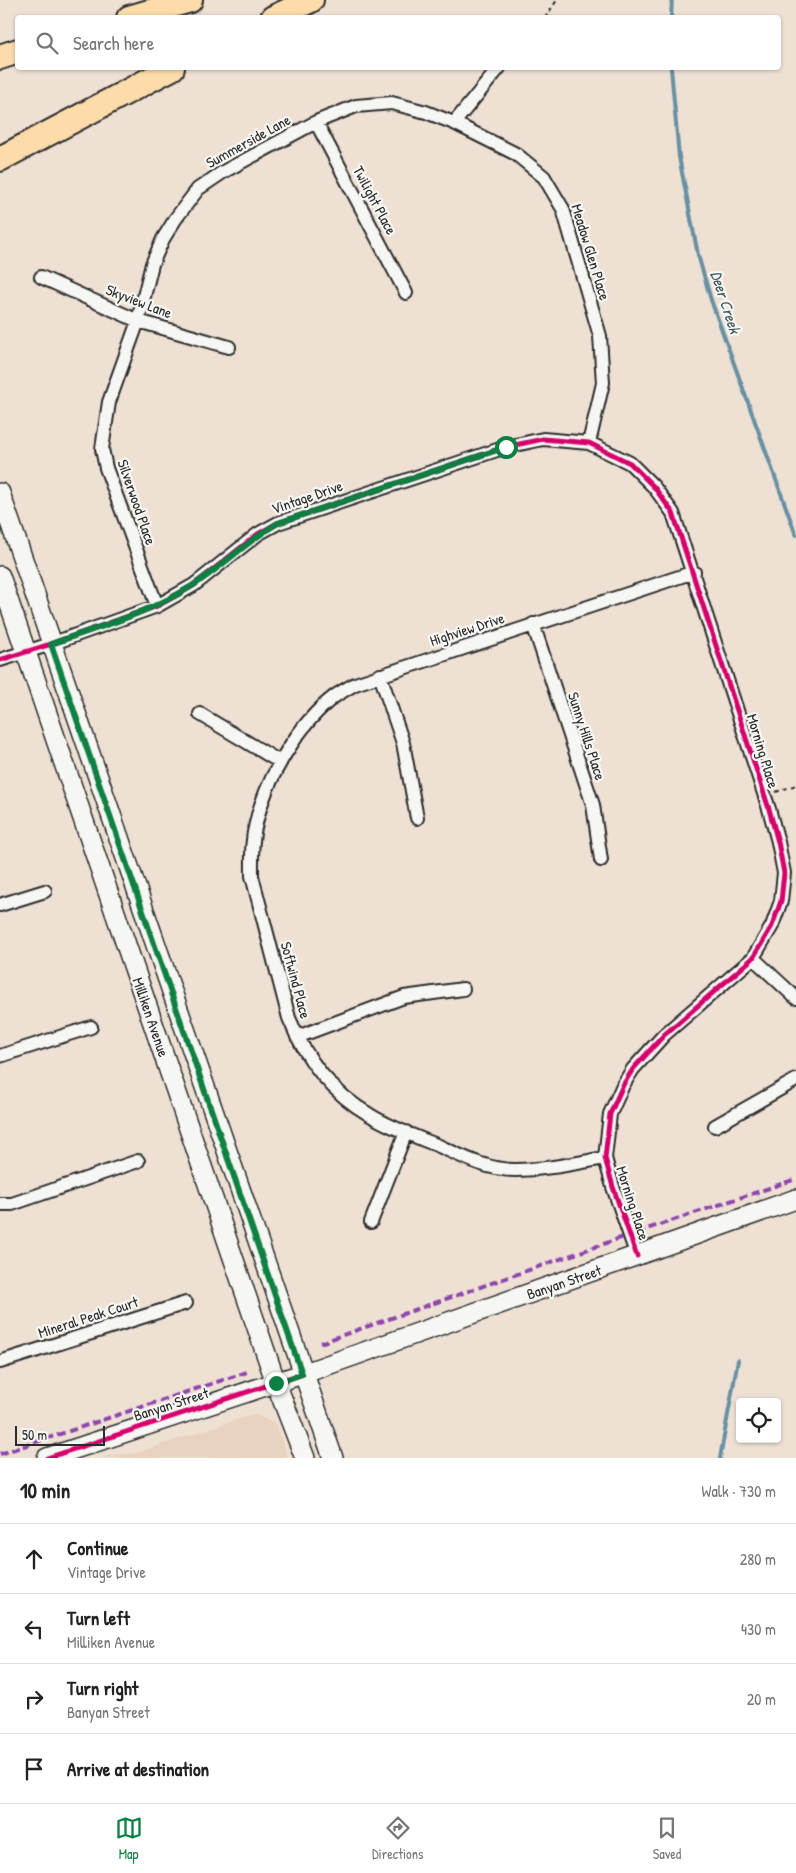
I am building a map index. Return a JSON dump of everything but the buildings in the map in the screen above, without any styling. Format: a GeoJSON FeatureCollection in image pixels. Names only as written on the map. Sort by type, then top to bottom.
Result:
{"type":"FeatureCollection","features":[{"type":"Feature","properties":{"kind":"highway"},"geometry":{"type":"LineString","coordinates":[[139,15],[190,0]]}},
{"type":"Feature","properties":{"kind":"highway"},"geometry":{"type":"LineString","coordinates":[[280,15],[311,0]]}},
{"type":"Feature","properties":{"kind":"highway"},"geometry":{"type":"LineString","coordinates":[[0,56],[15,52]]}},
{"type":"Feature","properties":{"kind":"highway"},"geometry":{"type":"LineString","coordinates":[[0,160],[168,70]]}},
{"type":"Feature","properties":{"kind":"main road","name":"Milliken Avenue"},"geometry":{"type":"LineString","coordinates":[[0,493],[302,1374],[333,1458]]}},
{"type":"Feature","properties":{"kind":"main road","name":"Milliken Avenue"},"geometry":{"type":"LineString","coordinates":[[0,576],[276,1383],[305,1458]]}},
{"type":"Feature","properties":{"kind":"main road","name":"Banyan Street"},"geometry":{"type":"LineString","coordinates":[[47,1458],[276,1383],[796,1199]]}},
{"type":"Feature","properties":{"kind":"street"},"geometry":{"type":"LineString","coordinates":[[454,123],[497,70]]}},
{"type":"Feature","properties":{"kind":"street","name":"Summerside Lane"},"geometry":{"type":"LineString","coordinates":[[138,321],[152,264],[163,239],[198,189],[223,172],[316,122],[356,106],[392,103],[426,112],[454,123]]}},
{"type":"Feature","properties":{"kind":"street","name":"Twilight Place"},"geometry":{"type":"LineString","coordinates":[[316,122],[406,292]]}},
{"type":"Feature","properties":{"kind":"street","name":"Meadow Glen Place"},"geometry":{"type":"LineString","coordinates":[[454,123],[516,154],[544,177],[562,209],[600,336],[603,383],[589,443]]}},
{"type":"Feature","properties":{"kind":"street","name":"Skyview Lane"},"geometry":{"type":"LineString","coordinates":[[41,277],[138,321],[229,347]]}},
{"type":"Feature","properties":{"kind":"street","name":"Silverwood Place"},"geometry":{"type":"LineString","coordinates":[[138,321],[109,402],[102,449],[106,468],[157,606]]}},
{"type":"Feature","properties":{"kind":"street","name":"Vintage Drive"},"geometry":{"type":"LineString","coordinates":[[0,660],[157,606],[194,585],[258,534],[278,523],[506,447],[543,439],[589,443]]}},
{"type":"Feature","properties":{"kind":"street","name":"Morning Place"},"geometry":{"type":"LineString","coordinates":[[589,443],[630,462],[654,486],[673,513],[694,572],[764,796],[778,842],[784,874],[778,910],[772,926],[753,958],[664,1035],[633,1069],[623,1085],[610,1114],[606,1158],[612,1187],[637,1256]]}},
{"type":"Feature","properties":{"kind":"street","name":"Highview Drive"},"geometry":{"type":"LineString","coordinates":[[280,762],[301,731],[335,696],[355,684],[694,572]]}},
{"type":"Feature","properties":{"kind":"street","name":"Sunny Hills Place"},"geometry":{"type":"LineString","coordinates":[[533,624],[593,805],[601,860]]}},
{"type":"Feature","properties":{"kind":"street"},"geometry":{"type":"LineString","coordinates":[[380,675],[403,744],[417,818]]}},
{"type":"Feature","properties":{"kind":"street"},"geometry":{"type":"LineString","coordinates":[[200,714],[280,762]]}},
{"type":"Feature","properties":{"kind":"street","name":"Softwind Place"},"geometry":{"type":"LineString","coordinates":[[280,762],[265,791],[255,824],[251,853],[252,876],[289,1018],[297,1037],[318,1071],[340,1095],[370,1116],[466,1158],[489,1166],[506,1169],[548,1168],[606,1158]]}},
{"type":"Feature","properties":{"kind":"street"},"geometry":{"type":"LineString","coordinates":[[0,905],[45,891]]}},
{"type":"Feature","properties":{"kind":"street"},"geometry":{"type":"LineString","coordinates":[[753,958],[796,998]]}},
{"type":"Feature","properties":{"kind":"street"},"geometry":{"type":"LineString","coordinates":[[297,1037],[404,997],[464,989]]}},
{"type":"Feature","properties":{"kind":"street"},"geometry":{"type":"LineString","coordinates":[[0,1056],[91,1027]]}},
{"type":"Feature","properties":{"kind":"street"},"geometry":{"type":"LineString","coordinates":[[716,1126],[796,1080]]}},
{"type":"Feature","properties":{"kind":"street"},"geometry":{"type":"LineString","coordinates":[[371,1222],[406,1132]]}},
{"type":"Feature","properties":{"kind":"street"},"geometry":{"type":"LineString","coordinates":[[0,1204],[12,1204],[138,1161]]}},
{"type":"Feature","properties":{"kind":"street","name":"Mineral Peak Court"},"geometry":{"type":"LineString","coordinates":[[0,1362],[186,1303]]}},
{"type":"Feature","properties":{"kind":"path"},"geometry":{"type":"LineString","coordinates":[[547,15],[557,0]]}},
{"type":"Feature","properties":{"kind":"path"},"geometry":{"type":"LineString","coordinates":[[764,796],[796,785]]}},
{"type":"Feature","properties":{"kind":"shaded area"},"geometry":{"type":"Polygon","coordinates":[[[254,1414],[276,1424],[288,1458],[102,1458],[110,1455],[136,1453],[254,1414]]]}},
{"type":"Feature","properties":{"kind":"waterway","name":"Deer Creek"},"geometry":{"type":"LineString","coordinates":[[671,15],[672,0]]}},
{"type":"Feature","properties":{"kind":"waterway","name":"Deer Creek"},"geometry":{"type":"LineString","coordinates":[[671,70],[679,157],[698,255],[711,300],[796,535]]}},
{"type":"Feature","properties":{"kind":"waterway"},"geometry":{"type":"LineString","coordinates":[[720,1458],[738,1360]]}},
{"type":"Feature","properties":{"kind":"marked path"},"geometry":{"type":"LineString","coordinates":[[320,1343],[796,1179]]}},
{"type":"Feature","properties":{"kind":"marked path"},"geometry":{"type":"LineString","coordinates":[[0,1454],[250,1371]]}},
{"type":"Feature","properties":{"kind":"cycle path"},"geometry":{"type":"LineString","coordinates":[[0,660],[157,606],[194,585],[258,534],[278,523],[506,447],[543,439],[589,443],[630,463],[654,487],[673,513],[769,809],[784,873],[781,901],[772,926],[753,958],[664,1035],[633,1069],[623,1085],[610,1114],[605,1158],[637,1256]]}},
{"type":"Feature","properties":{"kind":"cycle path"},"geometry":{"type":"LineString","coordinates":[[47,1458],[302,1374]]}},
{"type":"Feature","properties":{"kind":"route"},"geometry":{"type":"LineString","coordinates":[[276,1383],[302,1374],[51,644],[157,606],[194,585],[258,534],[278,523],[506,447]]}}]}
